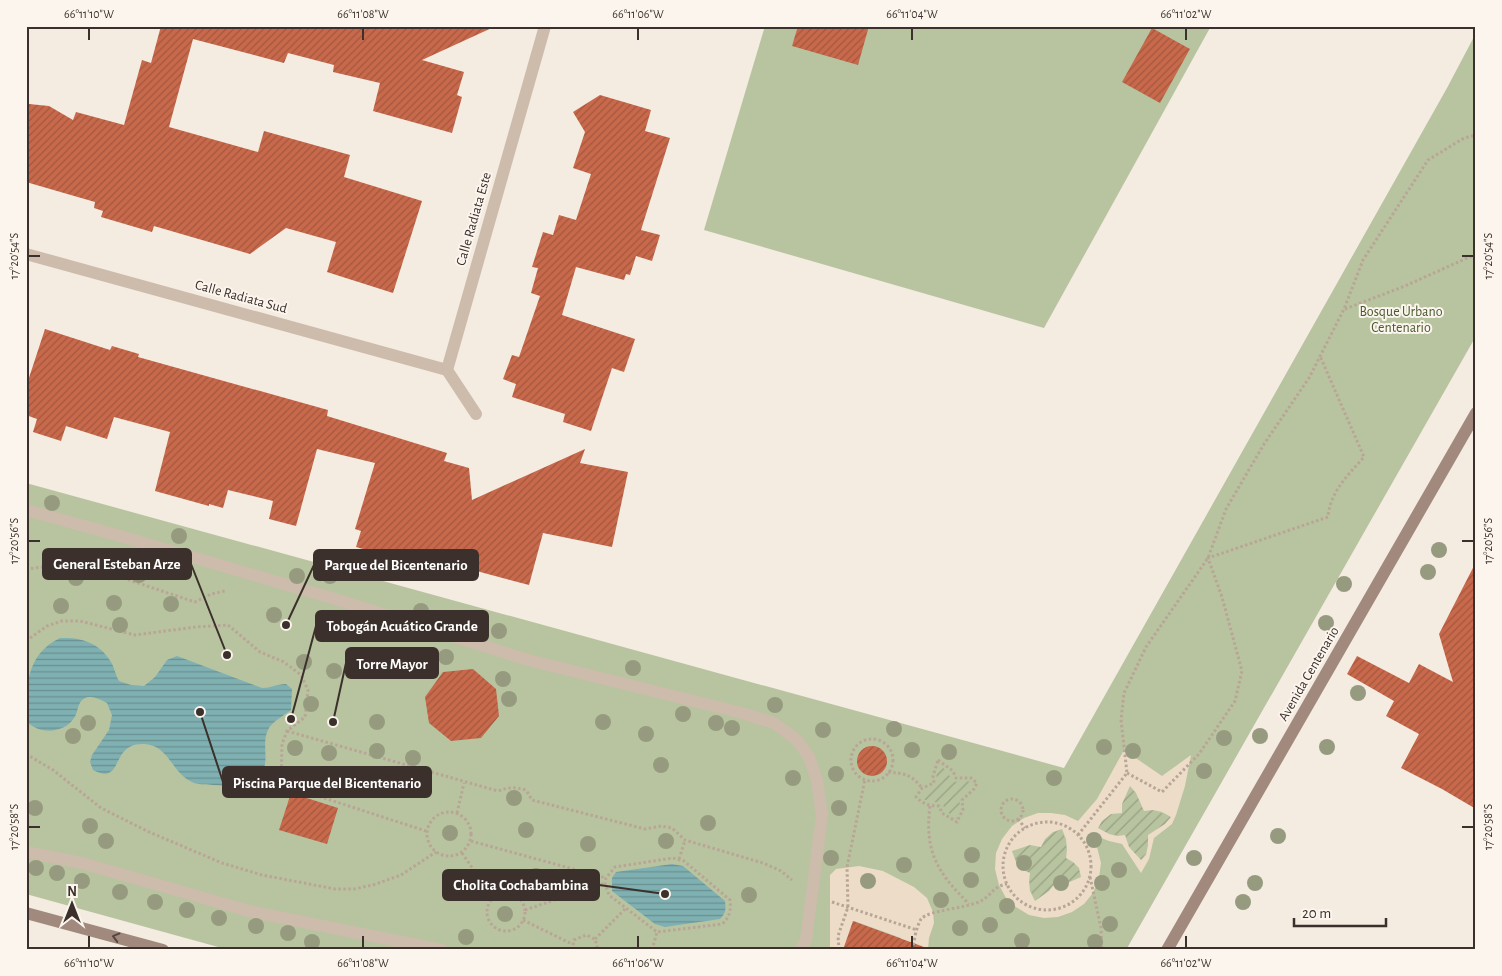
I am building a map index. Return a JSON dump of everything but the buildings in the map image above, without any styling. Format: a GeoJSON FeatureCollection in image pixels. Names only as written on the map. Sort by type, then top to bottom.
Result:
{"type":"FeatureCollection","features":[{"type":"Feature","properties":{"kind":"main road","name":"Avenida Centenario"},"geometry":{"type":"LineString","coordinates":[[1167,950],[1476,413]]}},
{"type":"Feature","properties":{"kind":"main road"},"geometry":{"type":"LineString","coordinates":[[26,913],[163,950]]}},
{"type":"Feature","properties":{"kind":"street","name":"Calle Radiata Este"},"geometry":{"type":"LineString","coordinates":[[447,370],[545,26]]}},
{"type":"Feature","properties":{"kind":"street","name":"Calle Radiata Sud"},"geometry":{"type":"LineString","coordinates":[[26,254],[447,370]]}},
{"type":"Feature","properties":{"kind":"street"},"geometry":{"type":"LineString","coordinates":[[447,370],[476,414]]}},
{"type":"Feature","properties":{"kind":"street"},"geometry":{"type":"LineString","coordinates":[[26,510],[334,600],[528,660],[742,713],[774,723],[797,740],[808,757],[817,780],[822,816],[806,940],[801,950]]}},
{"type":"Feature","properties":{"kind":"street"},"geometry":{"type":"LineString","coordinates":[[26,852],[82,863],[249,911],[442,950]]}},
{"type":"Feature","properties":{"kind":"path"},"geometry":{"type":"LineString","coordinates":[[1078,835],[1127,773],[1121,720],[1124,692],[1146,647],[1208,558],[1226,509],[1264,444],[1309,378],[1344,309],[1363,260],[1428,160],[1464,138],[1476,135]]}},
{"type":"Feature","properties":{"kind":"path"},"geometry":{"type":"LineString","coordinates":[[1344,309],[1406,286],[1476,254]]}},
{"type":"Feature","properties":{"kind":"path"},"geometry":{"type":"LineString","coordinates":[[1208,558],[1328,517],[1329,506],[1340,484],[1364,457],[1320,356]]}},
{"type":"Feature","properties":{"kind":"path"},"geometry":{"type":"LineString","coordinates":[[1127,773],[1162,792],[1199,754],[1235,701],[1242,672],[1222,597],[1208,558]]}},
{"type":"Feature","properties":{"kind":"path"},"geometry":{"type":"LineString","coordinates":[[26,569],[78,563],[195,602],[211,594],[229,591]]}},
{"type":"Feature","properties":{"kind":"path"},"geometry":{"type":"LineString","coordinates":[[26,641],[47,626],[62,621],[80,621],[135,636],[196,627],[228,625],[260,652],[284,662],[301,674],[308,690],[305,717],[287,731],[282,744],[281,784],[426,831]]}},
{"type":"Feature","properties":{"kind":"path"},"geometry":{"type":"LineString","coordinates":[[287,731],[498,791],[509,787],[520,788],[526,790],[532,800],[645,829],[661,826],[672,828],[685,840],[763,863],[781,871],[812,895],[917,930]]}},
{"type":"Feature","properties":{"kind":"path"},"geometry":{"type":"LineString","coordinates":[[875,739],[882,741],[892,758],[892,764],[888,772],[879,779],[872,780],[865,780],[859,776],[854,771],[850,758],[856,746],[862,741],[875,739]]}},
{"type":"Feature","properties":{"kind":"path"},"geometry":{"type":"LineString","coordinates":[[26,754],[53,770],[101,808],[149,832],[222,863],[262,874],[334,890],[354,890],[401,874],[436,852]]}},
{"type":"Feature","properties":{"kind":"path"},"geometry":{"type":"LineString","coordinates":[[938,760],[953,771],[956,778],[972,778],[977,783],[974,789],[962,800],[963,809],[957,822],[942,813],[939,806],[930,806],[921,802],[916,797],[922,788],[934,783],[933,776],[938,760]]}},
{"type":"Feature","properties":{"kind":"path"},"geometry":{"type":"LineString","coordinates":[[888,772],[910,775],[922,788]]}},
{"type":"Feature","properties":{"kind":"path"},"geometry":{"type":"LineString","coordinates":[[839,950],[838,936],[848,908],[847,867],[865,780]]}},
{"type":"Feature","properties":{"kind":"path"},"geometry":{"type":"LineString","coordinates":[[458,813],[464,782]]}},
{"type":"Feature","properties":{"kind":"path"},"geometry":{"type":"LineString","coordinates":[[1013,799],[1020,803],[1022,813],[1018,818],[1011,821],[1004,818],[1001,808],[1004,802],[1013,799]]}},
{"type":"Feature","properties":{"kind":"path"},"geometry":{"type":"LineString","coordinates":[[930,806],[928,825],[930,844],[937,866],[951,885],[970,904]]}},
{"type":"Feature","properties":{"kind":"path"},"geometry":{"type":"LineString","coordinates":[[444,812],[458,813],[468,822],[471,841],[462,853],[449,857],[436,852],[428,843],[426,831],[432,819],[438,815],[444,812]]}},
{"type":"Feature","properties":{"kind":"path"},"geometry":{"type":"LineString","coordinates":[[1018,818],[1025,828]]}},
{"type":"Feature","properties":{"kind":"path"},"geometry":{"type":"LineString","coordinates":[[1090,876],[1084,890],[1075,900],[1062,908],[1048,910],[1033,908],[1020,901],[1007,884],[1004,877],[1003,862],[1006,848],[1014,836],[1025,828],[1039,823],[1053,823],[1066,827],[1078,835],[1086,847],[1091,861],[1090,876],[1101,928],[1102,950]]}},
{"type":"Feature","properties":{"kind":"path"},"geometry":{"type":"LineString","coordinates":[[679,859],[685,840]]}},
{"type":"Feature","properties":{"kind":"path"},"geometry":{"type":"LineString","coordinates":[[471,841],[606,878]]}},
{"type":"Feature","properties":{"kind":"path"},"geometry":{"type":"LineString","coordinates":[[462,853],[494,898]]}},
{"type":"Feature","properties":{"kind":"path"},"geometry":{"type":"LineString","coordinates":[[673,858],[679,859],[684,861],[730,900],[728,918],[722,924],[657,932],[609,895],[605,883],[606,878],[616,867],[673,858]]}},
{"type":"Feature","properties":{"kind":"path"},"geometry":{"type":"LineString","coordinates":[[525,910],[605,883]]}},
{"type":"Feature","properties":{"kind":"path"},"geometry":{"type":"LineString","coordinates":[[913,950],[917,930],[922,918],[933,912],[953,910],[982,900],[999,885],[1007,884]]}},
{"type":"Feature","properties":{"kind":"path"},"geometry":{"type":"LineString","coordinates":[[504,894],[515,896],[523,904],[525,910],[520,925],[509,931],[503,931],[492,925],[489,920],[488,908],[494,898],[504,894]]}},
{"type":"Feature","properties":{"kind":"path"},"geometry":{"type":"LineString","coordinates":[[595,939],[626,908]]}},
{"type":"Feature","properties":{"kind":"path"},"geometry":{"type":"LineString","coordinates":[[523,920],[572,944]]}},
{"type":"Feature","properties":{"kind":"path"},"geometry":{"type":"LineString","coordinates":[[652,950],[657,932]]}},
{"type":"Feature","properties":{"kind":"path"},"geometry":{"type":"LineString","coordinates":[[572,950],[574,940],[582,936],[586,935],[595,939]]}},
{"type":"Feature","properties":{"kind":"path"},"geometry":{"type":"LineString","coordinates":[[595,939],[598,950]]}},
{"type":"Feature","properties":{"kind":"green space"},"geometry":{"type":"Polygon","coordinates":[[[765,26],[1211,26],[1044,328],[704,230],[765,26]]]}},
{"type":"Feature","properties":{"kind":"green space","name":"Bosque Urbano Centenario"},"geometry":{"type":"Polygon","coordinates":[[[1476,33],[1476,336],[1126,950],[229,950],[26,894],[26,483],[1064,768],[1447,88],[1476,33]]]}},
{"type":"Feature","properties":{"kind":"green space"},"geometry":{"type":"Polygon","coordinates":[[[939,765],[946,770],[953,782],[967,781],[974,783],[965,795],[959,799],[960,805],[956,819],[944,809],[943,802],[931,802],[920,797],[925,791],[938,785],[936,773],[939,765]]]}},
{"type":"Feature","properties":{"kind":"green space"},"geometry":{"type":"Polygon","coordinates":[[[1129,786],[1136,793],[1144,811],[1153,810],[1171,817],[1165,824],[1148,836],[1147,849],[1141,861],[1129,847],[1125,836],[1109,834],[1098,828],[1102,821],[1122,804],[1129,786]]]}},
{"type":"Feature","properties":{"kind":"green space"},"geometry":{"type":"Polygon","coordinates":[[[1062,829],[1072,859],[1082,877],[1065,884],[1056,882],[1049,891],[1035,901],[1030,887],[1030,873],[1018,865],[1012,851],[1030,845],[1041,847],[1049,836],[1062,829]]]}},
{"type":"Feature","properties":{"kind":"shaded area"},"geometry":{"type":"Polygon","coordinates":[[[1124,750],[1162,776],[1191,755],[1185,786],[1176,815],[1172,824],[1154,838],[1149,859],[1141,873],[1122,844],[1091,834],[1101,863],[1099,878],[1093,893],[1084,904],[1072,912],[1058,917],[1044,918],[1029,915],[1016,907],[1006,898],[999,885],[995,869],[996,853],[1002,839],[1012,826],[1024,818],[1038,813],[1065,815],[1078,821],[1097,799],[1124,750]],[[1130,786],[1122,804],[1122,813],[1111,814],[1102,821],[1098,828],[1109,834],[1125,835],[1129,847],[1141,860],[1146,855],[1148,835],[1165,824],[1171,817],[1153,810],[1144,811],[1136,793],[1130,786]],[[1062,829],[1053,832],[1045,839],[1041,847],[1030,845],[1012,851],[1016,862],[1023,870],[1030,873],[1030,891],[1035,901],[1049,891],[1056,882],[1065,884],[1081,877],[1079,868],[1066,858],[1066,839],[1062,829]]]}},
{"type":"Feature","properties":{"kind":"shaded area"},"geometry":{"type":"Polygon","coordinates":[[[859,866],[883,871],[914,887],[927,898],[933,912],[934,923],[929,938],[928,950],[897,950],[901,938],[854,921],[843,949],[845,950],[830,950],[830,875],[836,869],[859,866]]]}},
{"type":"Feature","properties":{"kind":"water"},"geometry":{"type":"Polygon","coordinates":[[[60,638],[74,638],[99,648],[111,661],[119,681],[131,685],[144,686],[155,677],[167,660],[177,656],[262,688],[286,684],[292,689],[291,710],[275,721],[268,730],[265,739],[265,763],[260,775],[255,780],[242,785],[196,784],[180,773],[159,749],[151,745],[142,744],[125,750],[114,769],[109,773],[93,770],[90,762],[92,755],[109,730],[112,715],[107,703],[93,697],[85,698],[80,702],[76,716],[70,723],[57,730],[43,730],[31,725],[26,720],[28,684],[34,662],[40,653],[60,638]]]}},
{"type":"Feature","properties":{"kind":"water"},"geometry":{"type":"Polygon","coordinates":[[[672,864],[683,866],[725,901],[725,911],[720,919],[665,927],[655,924],[612,891],[612,878],[616,872],[672,864]]]}},
{"type":"Feature","properties":{"kind":"place","name":"Parque del Bicentenario"},"geometry":{"type":"Point","coordinates":[286,625]}},
{"type":"Feature","properties":{"kind":"place","name":"General Esteban Arze"},"geometry":{"type":"Point","coordinates":[227,655]}},
{"type":"Feature","properties":{"kind":"place","name":"Piscina Parque del Bicentenario"},"geometry":{"type":"Point","coordinates":[200,712]}},
{"type":"Feature","properties":{"kind":"place","name":"Tobogán Acuático Grande"},"geometry":{"type":"Point","coordinates":[291,719]}},
{"type":"Feature","properties":{"kind":"place","name":"Torre Mayor"},"geometry":{"type":"Point","coordinates":[333,722]}},
{"type":"Feature","properties":{"kind":"place","name":"Cholita Cochabambina"},"geometry":{"type":"Point","coordinates":[665,894]}}]}
